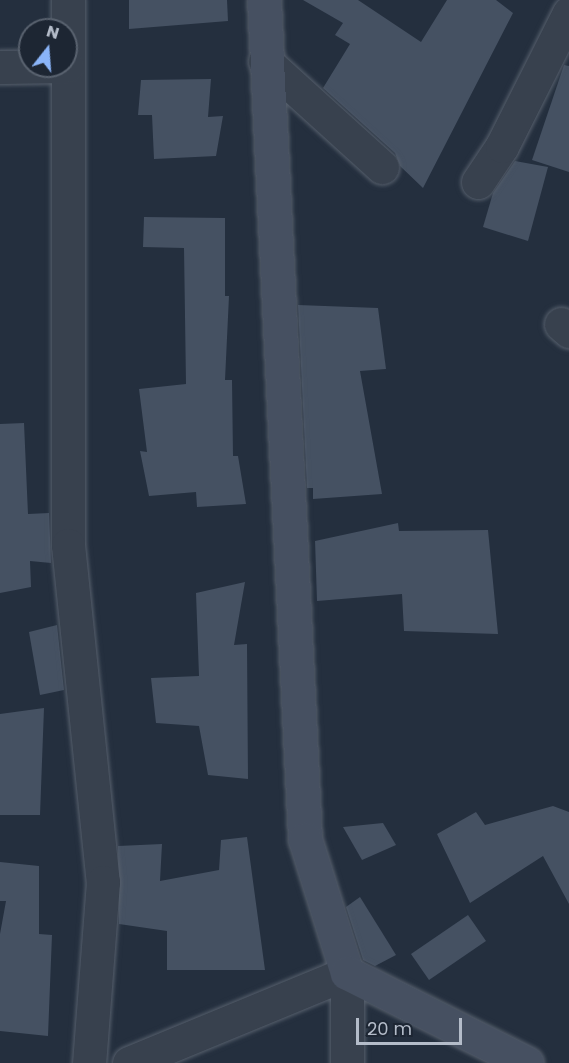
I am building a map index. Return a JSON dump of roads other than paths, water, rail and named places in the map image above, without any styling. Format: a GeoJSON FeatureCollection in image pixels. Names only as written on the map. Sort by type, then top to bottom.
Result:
{"type":"FeatureCollection","features":[{"type":"Feature","properties":{"kind":"main road"},"geometry":{"type":"LineString","coordinates":[[264,0],[265,61],[305,839],[347,973],[527,1063]]}},
{"type":"Feature","properties":{"kind":"street"},"geometry":{"type":"LineString","coordinates":[[68,0],[68,18]]}},
{"type":"Feature","properties":{"kind":"street"},"geometry":{"type":"LineString","coordinates":[[478,182],[502,146],[569,13]]}},
{"type":"Feature","properties":{"kind":"street"},"geometry":{"type":"LineString","coordinates":[[265,61],[382,167]]}},
{"type":"Feature","properties":{"kind":"street"},"geometry":{"type":"LineString","coordinates":[[0,68],[18,67]]}},
{"type":"Feature","properties":{"kind":"street"},"geometry":{"type":"LineString","coordinates":[[67,78],[68,545],[103,882],[89,1063]]}},
{"type":"Feature","properties":{"kind":"street"},"geometry":{"type":"LineString","coordinates":[[129,1063],[347,973],[347,1063]]}}]}
